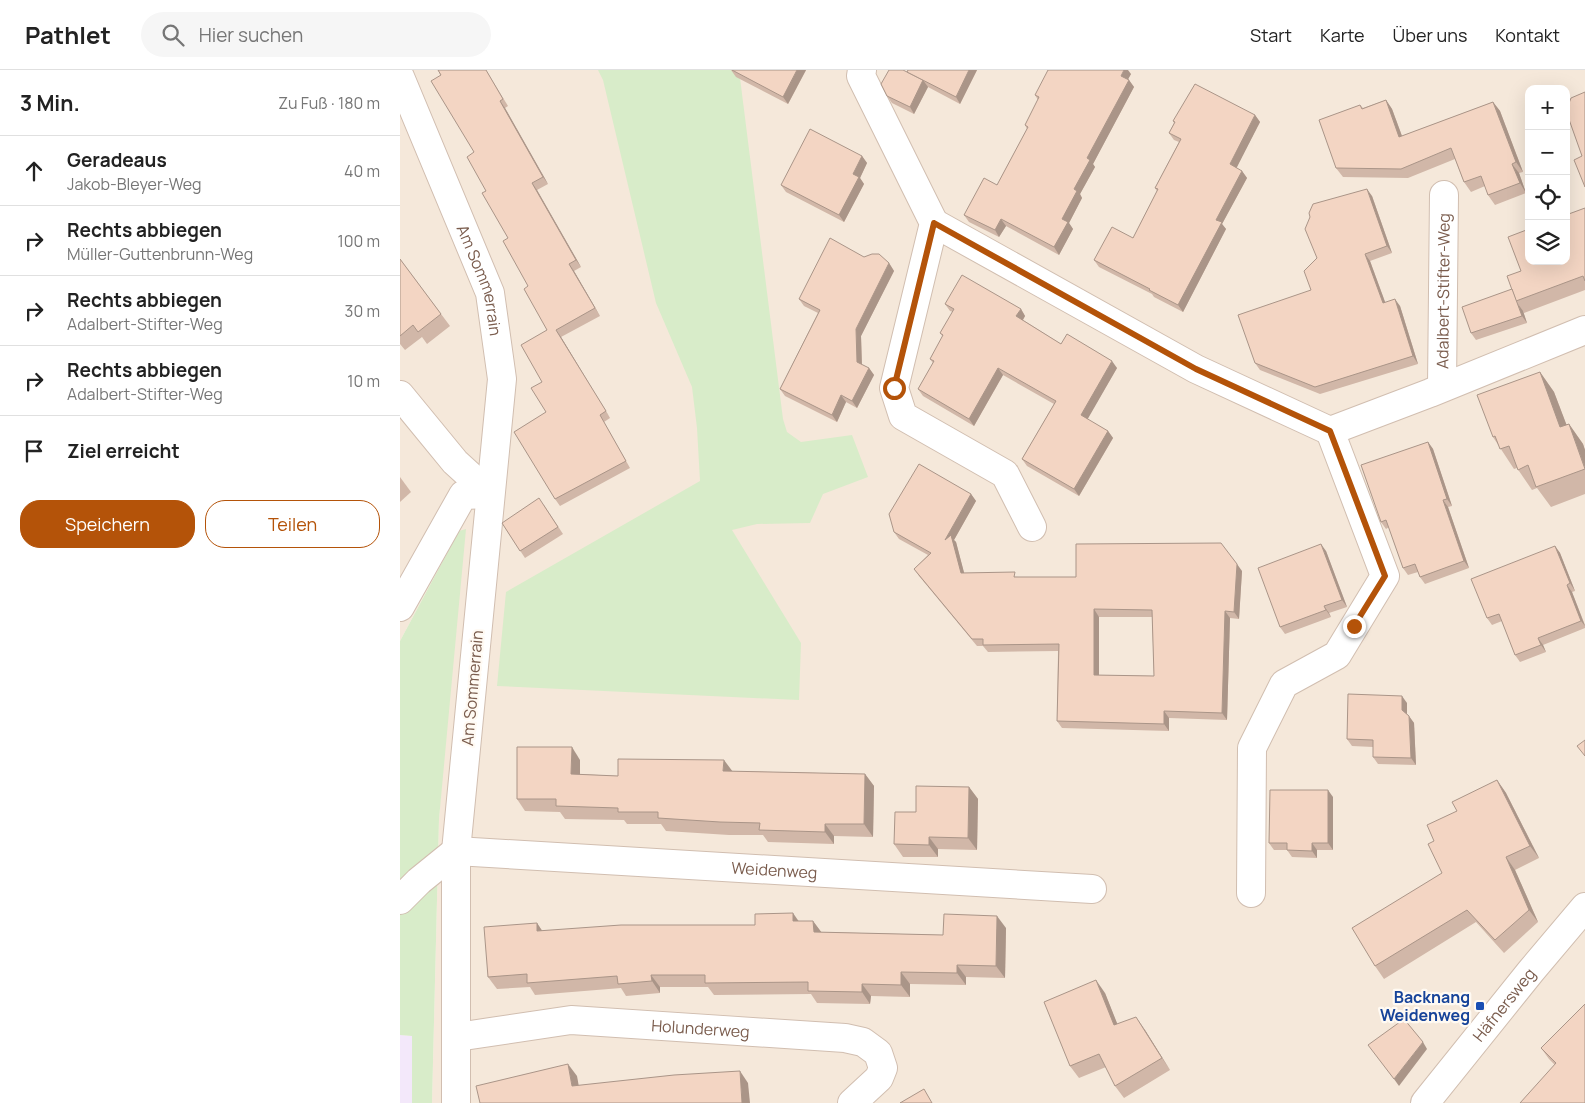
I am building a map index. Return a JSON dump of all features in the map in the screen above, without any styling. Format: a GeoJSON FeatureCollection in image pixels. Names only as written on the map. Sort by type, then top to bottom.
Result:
{"type":"FeatureCollection","features":[{"type":"Feature","properties":{"kind":"street"},"geometry":{"type":"LineString","coordinates":[[862,70],[861,76],[934,223],[1196,369],[1330,431],[1385,576],[1337,654],[1284,684],[1252,748],[1250,893]]}},
{"type":"Feature","properties":{"kind":"street","name":"Am Sommerrain"},"geometry":{"type":"LineString","coordinates":[[400,76],[490,293],[502,379],[456,851],[456,1103]]}},
{"type":"Feature","properties":{"kind":"street","name":"Adalbert-Stifter-Weg"},"geometry":{"type":"LineString","coordinates":[[1442,387],[1444,195]]}},
{"type":"Feature","properties":{"kind":"street"},"geometry":{"type":"LineString","coordinates":[[934,223],[894,388],[903,416],[1005,474],[1032,527]]}},
{"type":"Feature","properties":{"kind":"street","name":"Adalbert-Stifter-Weg"},"geometry":{"type":"LineString","coordinates":[[1330,431],[1585,330]]}},
{"type":"Feature","properties":{"kind":"street"},"geometry":{"type":"LineString","coordinates":[[400,395],[455,462],[490,494]]}},
{"type":"Feature","properties":{"kind":"street"},"geometry":{"type":"LineString","coordinates":[[400,607],[463,495],[490,494]]}},
{"type":"Feature","properties":{"kind":"street"},"geometry":{"type":"LineString","coordinates":[[400,900],[456,851]]}},
{"type":"Feature","properties":{"kind":"street","name":"Weidenweg"},"geometry":{"type":"LineString","coordinates":[[456,851],[1092,889]]}},
{"type":"Feature","properties":{"kind":"street","name":"Häfnersweg"},"geometry":{"type":"LineString","coordinates":[[1425,1103],[1585,907]]}},
{"type":"Feature","properties":{"kind":"street","name":"Holunderweg"},"geometry":{"type":"LineString","coordinates":[[457,1037],[571,1020],[845,1038],[863,1042],[878,1053],[883,1068],[879,1078],[852,1103]]}},
{"type":"Feature","properties":{"kind":"shaded area"},"geometry":{"type":"Polygon","coordinates":[[[400,70],[1585,70],[1585,1103],[432,1103],[439,819],[459,531],[400,641],[400,70]]]}},
{"type":"Feature","properties":{"kind":"shaded area"},"geometry":{"type":"Polygon","coordinates":[[[400,1035],[412,1036],[412,1103],[400,1103],[400,1035]]]}},
{"type":"Feature","properties":{"kind":"green space"},"geometry":{"type":"Polygon","coordinates":[[[598,70],[739,70],[783,419],[787,432],[801,442],[852,435],[868,477],[823,494],[810,523],[757,524],[732,530],[801,643],[799,700],[497,686],[506,592],[700,481],[697,428],[692,387],[656,303],[603,80],[598,70]]]}},
{"type":"Feature","properties":{"kind":"green space"},"geometry":{"type":"Polygon","coordinates":[[[466,529],[439,819],[432,1103],[412,1103],[412,1036],[400,1035],[400,641],[459,531],[466,529]]]}},
{"type":"Feature","properties":{"kind":"building"},"geometry":{"type":"Polygon","coordinates":[[[438,70],[486,70],[503,99],[500,101],[543,177],[532,183],[576,260],[569,264],[595,308],[556,330],[606,411],[600,415],[626,461],[555,499],[514,432],[546,412],[531,388],[542,382],[521,345],[547,330],[524,289],[528,286],[503,241],[508,238],[482,193],[486,191],[467,157],[474,152],[431,81],[441,75],[438,70]]]}},
{"type":"Feature","properties":{"kind":"building"},"geometry":{"type":"Polygon","coordinates":[[[732,70],[797,70],[783,97],[732,70]]]}},
{"type":"Feature","properties":{"kind":"building"},"geometry":{"type":"Polygon","coordinates":[[[889,70],[903,70],[923,80],[910,107],[887,96],[881,84],[889,70]]]}},
{"type":"Feature","properties":{"kind":"building"},"geometry":{"type":"Polygon","coordinates":[[[908,70],[969,70],[956,97],[907,72],[908,70]]]}},
{"type":"Feature","properties":{"kind":"building"},"geometry":{"type":"Polygon","coordinates":[[[1048,70],[1124,70],[1121,76],[1129,80],[1087,158],[1090,160],[1074,189],[1077,191],[1062,219],[1068,222],[1054,247],[1001,219],[995,230],[964,215],[984,178],[997,185],[1028,127],[1025,125],[1039,97],[1035,95],[1048,70]]]}},
{"type":"Feature","properties":{"kind":"building"},"geometry":{"type":"Polygon","coordinates":[[[1195,84],[1255,115],[1230,164],[1242,171],[1216,220],[1222,222],[1178,305],[1094,260],[1112,227],[1133,238],[1158,189],[1155,188],[1181,139],[1169,133],[1175,122],[1173,121],[1195,84]]]}},
{"type":"Feature","properties":{"kind":"building"},"geometry":{"type":"Polygon","coordinates":[[[1585,92],[1585,187],[1574,160],[1582,156],[1570,122],[1571,98],[1585,92]]]}},
{"type":"Feature","properties":{"kind":"building"},"geometry":{"type":"Polygon","coordinates":[[[1386,100],[1399,137],[1493,102],[1516,162],[1512,164],[1520,183],[1488,195],[1481,176],[1464,182],[1451,148],[1401,169],[1336,168],[1319,120],[1360,105],[1362,109],[1386,100]]]}},
{"type":"Feature","properties":{"kind":"building"},"geometry":{"type":"Polygon","coordinates":[[[810,129],[862,156],[853,174],[859,177],[839,215],[781,185],[810,129]]]}},
{"type":"Feature","properties":{"kind":"building"},"geometry":{"type":"Polygon","coordinates":[[[1367,189],[1387,246],[1365,254],[1383,303],[1395,299],[1413,356],[1315,387],[1255,363],[1238,315],[1311,290],[1304,271],[1317,258],[1305,229],[1313,204],[1367,189]]]}},
{"type":"Feature","properties":{"kind":"building"},"geometry":{"type":"Polygon","coordinates":[[[1585,208],[1585,281],[1583,276],[1516,301],[1507,276],[1521,271],[1508,237],[1525,231],[1525,265],[1570,265],[1570,214],[1585,208]]]}},
{"type":"Feature","properties":{"kind":"building"},"geometry":{"type":"Polygon","coordinates":[[[830,238],[864,257],[879,254],[889,263],[856,329],[857,362],[869,368],[852,401],[841,395],[832,415],[780,389],[820,310],[799,299],[830,238]]]}},
{"type":"Feature","properties":{"kind":"building"},"geometry":{"type":"Polygon","coordinates":[[[400,259],[441,314],[418,332],[413,325],[400,336],[400,259]]]}},
{"type":"Feature","properties":{"kind":"building"},"geometry":{"type":"Polygon","coordinates":[[[962,275],[1021,309],[1016,316],[1061,344],[1067,334],[1112,361],[1081,415],[1108,431],[1074,489],[1022,459],[1056,401],[998,368],[969,419],[918,389],[934,361],[930,359],[943,335],[940,333],[954,309],[945,304],[962,275]]]}},
{"type":"Feature","properties":{"kind":"building"},"geometry":{"type":"Polygon","coordinates":[[[1512,289],[1522,316],[1471,333],[1462,307],[1512,289]]]}},
{"type":"Feature","properties":{"kind":"building"},"geometry":{"type":"Polygon","coordinates":[[[1540,372],[1560,427],[1569,424],[1585,469],[1536,487],[1528,465],[1518,470],[1509,446],[1500,449],[1495,436],[1493,437],[1477,395],[1540,372]]]}},
{"type":"Feature","properties":{"kind":"building"},"geometry":{"type":"Polygon","coordinates":[[[1428,442],[1447,499],[1443,500],[1464,561],[1420,577],[1415,564],[1403,568],[1386,520],[1381,522],[1361,465],[1428,442]]]}},
{"type":"Feature","properties":{"kind":"building"},"geometry":{"type":"Polygon","coordinates":[[[919,464],[971,494],[945,540],[951,535],[961,573],[1015,572],[1014,577],[1076,577],[1076,544],[1221,543],[1237,564],[1234,612],[1225,611],[1222,713],[1164,711],[1164,724],[1057,721],[1059,644],[983,645],[983,639],[972,639],[914,569],[931,553],[894,532],[889,514],[919,464]],[[1094,609],[1094,675],[1154,676],[1152,610],[1094,609]]]}},
{"type":"Feature","properties":{"kind":"building"},"geometry":{"type":"Polygon","coordinates":[[[539,498],[558,527],[520,551],[502,523],[539,498]]]}},
{"type":"Feature","properties":{"kind":"building"},"geometry":{"type":"Polygon","coordinates":[[[1321,544],[1342,600],[1324,606],[1326,610],[1280,627],[1258,568],[1321,544]]]}},
{"type":"Feature","properties":{"kind":"building"},"geometry":{"type":"Polygon","coordinates":[[[1555,546],[1570,583],[1567,585],[1581,621],[1538,638],[1541,645],[1515,655],[1499,614],[1487,618],[1471,579],[1555,546]]]}},
{"type":"Feature","properties":{"kind":"building"},"geometry":{"type":"Polygon","coordinates":[[[1348,694],[1402,696],[1402,710],[1409,716],[1411,758],[1373,757],[1373,740],[1347,739],[1348,694]]]}},
{"type":"Feature","properties":{"kind":"building"},"geometry":{"type":"Polygon","coordinates":[[[1585,740],[1585,756],[1577,746],[1585,740]]]}},
{"type":"Feature","properties":{"kind":"building"},"geometry":{"type":"Polygon","coordinates":[[[517,747],[572,747],[571,774],[618,776],[618,759],[724,760],[723,771],[865,774],[864,824],[825,824],[825,832],[759,830],[760,823],[658,818],[658,812],[618,812],[618,808],[556,806],[556,799],[517,799],[517,747]]]}},
{"type":"Feature","properties":{"kind":"building"},"geometry":{"type":"Polygon","coordinates":[[[1497,780],[1530,846],[1506,857],[1529,910],[1495,940],[1467,910],[1375,966],[1352,928],[1442,873],[1428,844],[1434,841],[1427,825],[1457,811],[1452,802],[1497,780]]]}},
{"type":"Feature","properties":{"kind":"building"},"geometry":{"type":"Polygon","coordinates":[[[916,786],[969,787],[968,838],[929,837],[929,845],[894,844],[895,812],[916,812],[916,786]]]}},
{"type":"Feature","properties":{"kind":"building"},"geometry":{"type":"Polygon","coordinates":[[[1270,790],[1328,790],[1328,843],[1312,843],[1312,851],[1287,850],[1287,843],[1269,843],[1270,790]]]}},
{"type":"Feature","properties":{"kind":"building"},"geometry":{"type":"Polygon","coordinates":[[[793,913],[793,921],[813,921],[814,932],[943,935],[944,914],[997,916],[996,966],[957,965],[957,973],[901,972],[901,985],[862,984],[862,992],[808,991],[808,982],[705,983],[705,975],[651,975],[652,981],[618,984],[617,976],[527,983],[527,974],[488,977],[484,927],[537,923],[537,931],[621,925],[755,925],[755,914],[793,913]]]}},
{"type":"Feature","properties":{"kind":"building"},"geometry":{"type":"Polygon","coordinates":[[[1096,980],[1114,1025],[1136,1017],[1162,1058],[1115,1086],[1099,1054],[1070,1066],[1044,1002],[1096,980]]]}},
{"type":"Feature","properties":{"kind":"building"},"geometry":{"type":"Polygon","coordinates":[[[1585,1004],[1585,1103],[1520,1103],[1556,1063],[1541,1048],[1585,1004]]]}},
{"type":"Feature","properties":{"kind":"building"},"geometry":{"type":"Polygon","coordinates":[[[1404,1019],[1423,1042],[1394,1079],[1368,1045],[1404,1019]]]}},
{"type":"Feature","properties":{"kind":"building"},"geometry":{"type":"Polygon","coordinates":[[[568,1064],[572,1086],[674,1075],[740,1071],[742,1103],[480,1103],[476,1086],[568,1064]]]}},
{"type":"Feature","properties":{"kind":"building"},"geometry":{"type":"Polygon","coordinates":[[[924,1089],[932,1103],[900,1103],[924,1089]]]}},
{"type":"Feature","properties":{"kind":"place","name":"Backnang Weidenweg"},"geometry":{"type":"Point","coordinates":[1480,1006]}},
{"type":"Feature","properties":{"kind":"route"},"geometry":{"type":"LineString","coordinates":[[894,388],[934,223],[1196,369],[1330,431],[1385,576],[1354,626]]}}]}
